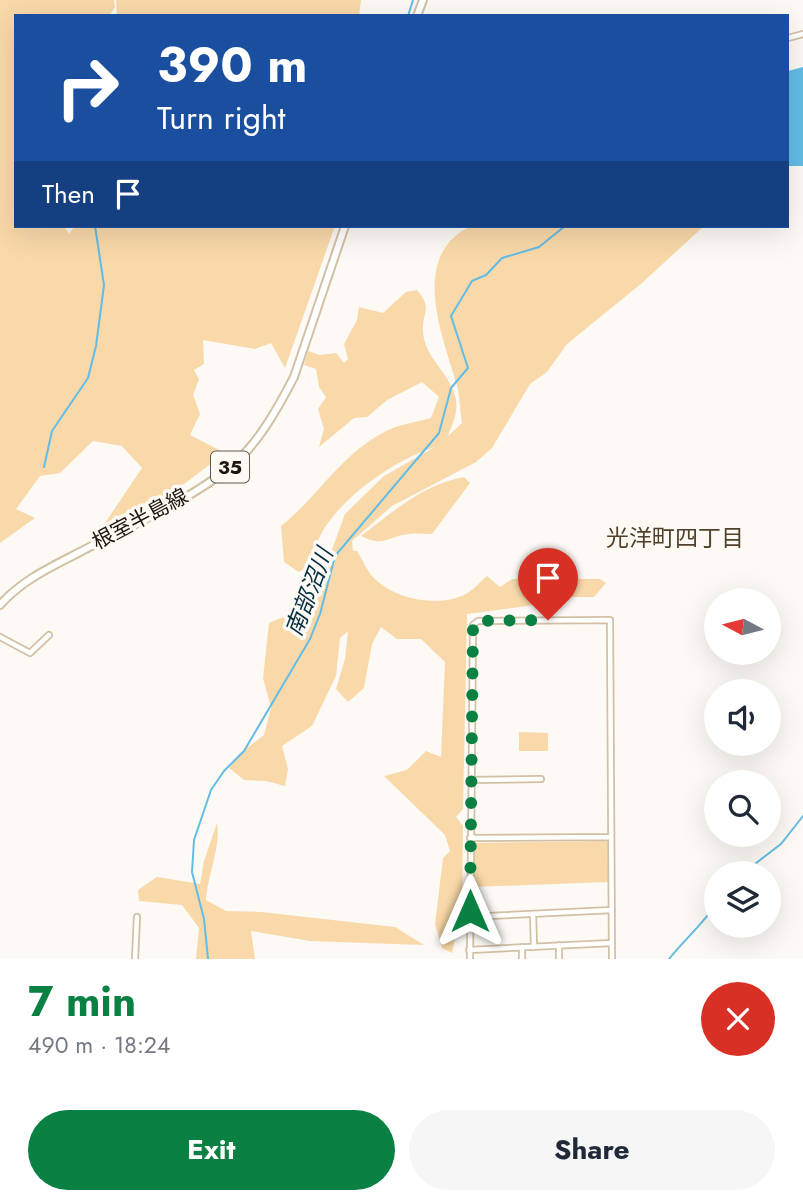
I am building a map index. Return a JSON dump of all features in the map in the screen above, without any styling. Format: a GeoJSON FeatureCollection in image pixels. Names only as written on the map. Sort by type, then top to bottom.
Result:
{"type":"FeatureCollection","features":[{"type":"Feature","properties":{"kind":"main road","name":"根室半島線"},"geometry":{"type":"LineString","coordinates":[[0,605],[25,581],[193,491],[229,468],[246,451],[283,398],[294,377],[344,228]]}},
{"type":"Feature","properties":{"kind":"street"},"geometry":{"type":"LineString","coordinates":[[470,959],[473,623],[610,620],[612,959]]}},
{"type":"Feature","properties":{"kind":"street"},"geometry":{"type":"LineString","coordinates":[[0,637],[30,653],[49,635]]}},
{"type":"Feature","properties":{"kind":"street"},"geometry":{"type":"LineString","coordinates":[[470,780],[541,779]]}},
{"type":"Feature","properties":{"kind":"street"},"geometry":{"type":"LineString","coordinates":[[470,838],[611,837]]}},
{"type":"Feature","properties":{"kind":"street"},"geometry":{"type":"LineString","coordinates":[[470,917],[612,910]]}},
{"type":"Feature","properties":{"kind":"street"},"geometry":{"type":"LineString","coordinates":[[533,914],[534,947]]}},
{"type":"Feature","properties":{"kind":"street"},"geometry":{"type":"LineString","coordinates":[[135,959],[137,917]]}},
{"type":"Feature","properties":{"kind":"street"},"geometry":{"type":"LineString","coordinates":[[470,950],[612,943]]}},
{"type":"Feature","properties":{"kind":"street"},"geometry":{"type":"LineString","coordinates":[[559,945],[559,959]]}},
{"type":"Feature","properties":{"kind":"street"},"geometry":{"type":"LineString","coordinates":[[522,947],[522,959]]}},
{"type":"Feature","properties":{"kind":"shaded area"},"geometry":{"type":"Polygon","coordinates":[[[0,0],[114,0],[115,7],[110,14],[14,14],[14,228],[65,228],[69,234],[74,228],[334,228],[285,368],[271,343],[255,349],[203,340],[204,364],[194,370],[199,379],[193,395],[200,414],[190,435],[225,453],[180,487],[99,532],[142,468],[122,446],[93,441],[60,473],[40,476],[16,509],[35,518],[0,543],[0,0]]]}},
{"type":"Feature","properties":{"kind":"shaded area"},"geometry":{"type":"Polygon","coordinates":[[[116,0],[361,0],[359,14],[117,14],[116,0]]]}},
{"type":"Feature","properties":{"kind":"shaded area"},"geometry":{"type":"Polygon","coordinates":[[[468,228],[702,228],[642,283],[567,344],[547,372],[530,384],[492,448],[476,462],[392,506],[352,541],[353,551],[357,551],[374,578],[394,592],[418,600],[455,598],[469,592],[487,576],[500,587],[512,579],[600,579],[606,583],[594,597],[554,597],[528,606],[467,614],[463,809],[456,817],[463,826],[462,905],[452,953],[442,948],[435,924],[443,858],[450,851],[445,835],[384,776],[407,770],[426,751],[441,757],[445,662],[421,639],[397,639],[381,627],[372,644],[364,688],[348,702],[336,689],[345,659],[348,631],[340,638],[336,676],[312,726],[282,746],[288,769],[285,786],[266,781],[244,780],[229,768],[243,751],[264,735],[271,708],[263,678],[269,623],[291,614],[318,588],[345,514],[384,476],[435,447],[404,460],[354,494],[329,522],[319,539],[315,563],[299,572],[284,562],[281,526],[361,447],[393,428],[431,418],[439,397],[422,382],[387,400],[367,417],[354,418],[319,447],[324,429],[318,409],[326,397],[319,387],[316,369],[304,365],[308,351],[320,355],[336,353],[344,363],[348,359],[344,344],[357,320],[359,307],[383,313],[406,292],[417,290],[426,306],[423,331],[428,350],[449,382],[456,400],[455,415],[448,436],[462,423],[458,390],[439,321],[435,277],[440,257],[452,239],[468,228]]]}},
{"type":"Feature","properties":{"kind":"shaded area"},"geometry":{"type":"Polygon","coordinates":[[[464,477],[470,483],[432,534],[409,534],[381,541],[361,536],[397,508],[422,493],[464,477]]]}},
{"type":"Feature","properties":{"kind":"shaded area"},"geometry":{"type":"Polygon","coordinates":[[[519,732],[548,733],[548,751],[519,751],[519,732]]]}},
{"type":"Feature","properties":{"kind":"shaded area"},"geometry":{"type":"Polygon","coordinates":[[[217,823],[216,851],[206,900],[226,911],[261,912],[395,927],[424,945],[310,941],[251,931],[255,959],[196,959],[199,928],[182,905],[139,901],[138,890],[157,877],[200,884],[204,861],[217,823]]]}},
{"type":"Feature","properties":{"kind":"shaded area"},"geometry":{"type":"Polygon","coordinates":[[[608,841],[609,882],[472,887],[473,843],[608,841]]]}},
{"type":"Feature","properties":{"kind":"water"},"geometry":{"type":"Polygon","coordinates":[[[803,67],[803,166],[789,166],[789,71],[803,67]]]}},
{"type":"Feature","properties":{"kind":"waterway"},"geometry":{"type":"LineString","coordinates":[[409,14],[413,0]]}},
{"type":"Feature","properties":{"kind":"waterway"},"geometry":{"type":"LineString","coordinates":[[44,467],[52,431],[88,378],[96,346],[104,285],[95,228]]}},
{"type":"Feature","properties":{"kind":"waterway","name":"南部沼川"},"geometry":{"type":"LineString","coordinates":[[208,959],[204,919],[192,872],[194,840],[211,790],[224,771],[244,751],[310,639],[320,614],[335,556],[439,433],[451,388],[468,368],[451,316],[472,281],[486,275],[502,258],[539,247],[563,228]]}},
{"type":"Feature","properties":{"kind":"waterway"},"geometry":{"type":"LineString","coordinates":[[759,861],[781,844],[803,816]]}},
{"type":"Feature","properties":{"kind":"waterway"},"geometry":{"type":"LineString","coordinates":[[669,959],[704,919]]}},
{"type":"Feature","properties":{"kind":"district","name":"光洋町四丁目"},"geometry":{"type":"Point","coordinates":[675,538]}},
{"type":"Feature","properties":{"kind":"route"},"geometry":{"type":"LineString","coordinates":[[470,911],[473,623],[548,620]]}}]}
